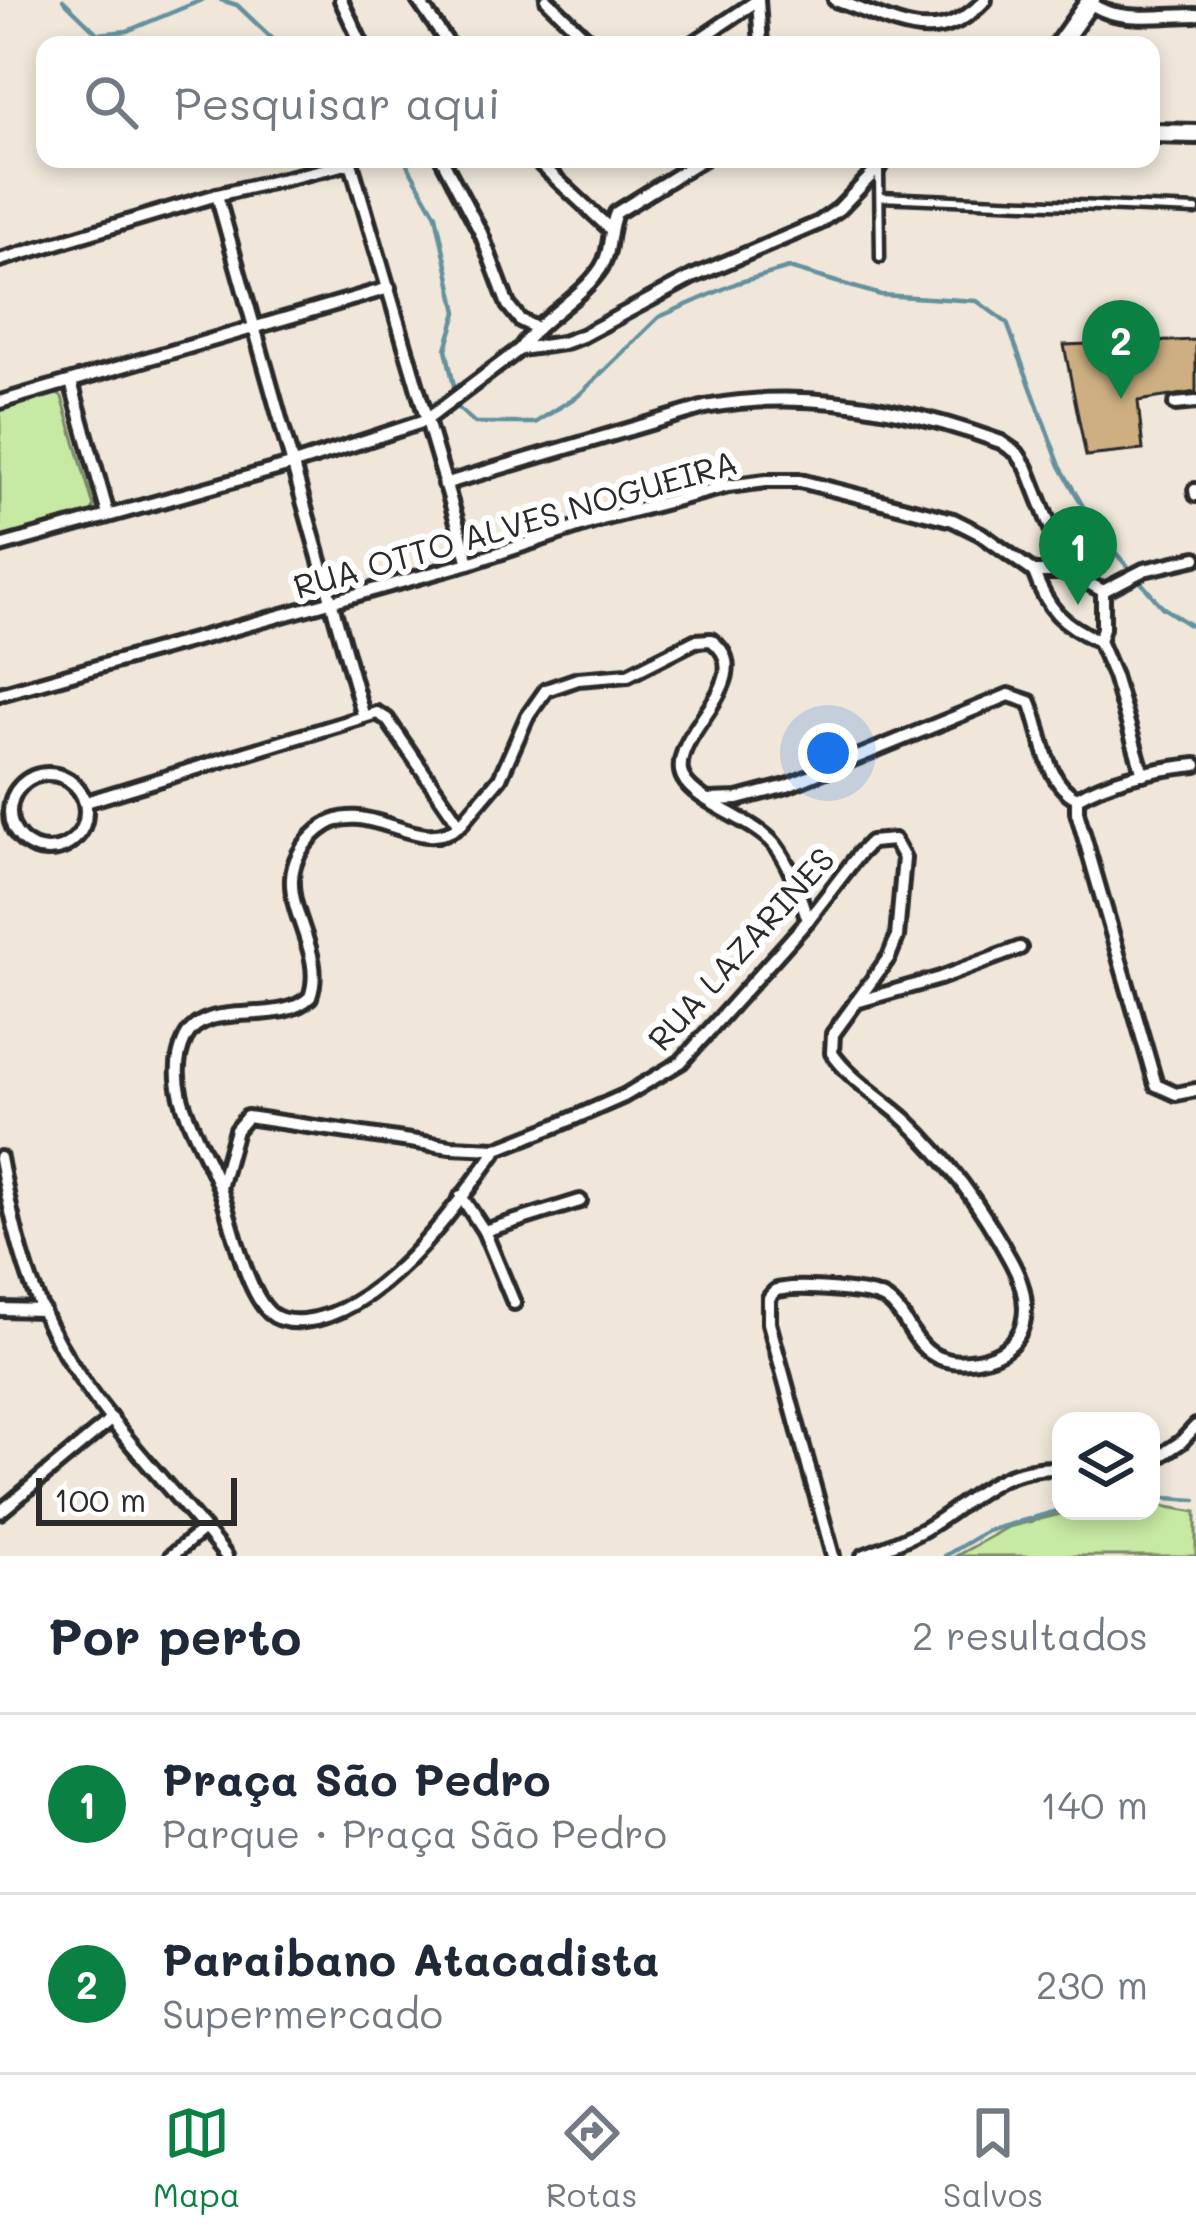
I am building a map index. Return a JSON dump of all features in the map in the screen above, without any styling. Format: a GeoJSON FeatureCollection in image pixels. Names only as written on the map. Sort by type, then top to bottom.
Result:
{"type":"FeatureCollection","features":[{"type":"Feature","properties":{"kind":"main road"},"geometry":{"type":"LineString","coordinates":[[1065,36],[1090,1]]}},
{"type":"Feature","properties":{"kind":"main road"},"geometry":{"type":"LineString","coordinates":[[1160,133],[1196,134]]}},
{"type":"Feature","properties":{"kind":"street"},"geometry":{"type":"LineString","coordinates":[[340,0],[358,36]]}},
{"type":"Feature","properties":{"kind":"street"},"geometry":{"type":"LineString","coordinates":[[418,0],[443,36]]}},
{"type":"Feature","properties":{"kind":"street"},"geometry":{"type":"LineString","coordinates":[[548,0],[584,36]]}},
{"type":"Feature","properties":{"kind":"street"},"geometry":{"type":"LineString","coordinates":[[704,36],[758,0]]}},
{"type":"Feature","properties":{"kind":"street"},"geometry":{"type":"LineString","coordinates":[[758,0],[760,36]]}},
{"type":"Feature","properties":{"kind":"street"},"geometry":{"type":"LineString","coordinates":[[835,0],[927,30],[963,21],[986,0]]}},
{"type":"Feature","properties":{"kind":"street"},"geometry":{"type":"LineString","coordinates":[[1090,1],[1106,13],[1121,15],[1196,15]]}},
{"type":"Feature","properties":{"kind":"street"},"geometry":{"type":"LineString","coordinates":[[0,260],[320,168]]}},
{"type":"Feature","properties":{"kind":"street"},"geometry":{"type":"LineString","coordinates":[[353,168],[469,563]]}},
{"type":"Feature","properties":{"kind":"street"},"geometry":{"type":"LineString","coordinates":[[447,168],[481,233],[508,305],[520,320],[534,327]]}},
{"type":"Feature","properties":{"kind":"street"},"geometry":{"type":"LineString","coordinates":[[545,168],[610,228]]}},
{"type":"Feature","properties":{"kind":"street"},"geometry":{"type":"LineString","coordinates":[[0,546],[291,465],[424,421],[520,349],[534,327],[593,279],[606,262],[616,213],[688,168]]}},
{"type":"Feature","properties":{"kind":"street"},"geometry":{"type":"LineString","coordinates":[[520,349],[582,337],[692,277],[819,223],[878,168]]}},
{"type":"Feature","properties":{"kind":"street"},"geometry":{"type":"LineString","coordinates":[[217,195],[363,714]]}},
{"type":"Feature","properties":{"kind":"street"},"geometry":{"type":"LineString","coordinates":[[0,402],[389,288]]}},
{"type":"Feature","properties":{"kind":"street"},"geometry":{"type":"LineString","coordinates":[[71,382],[108,514]]}},
{"type":"Feature","properties":{"kind":"street"},"geometry":{"type":"LineString","coordinates":[[444,484],[705,407],[742,400],[819,400],[933,423],[1001,442],[1017,453],[1068,572]]}},
{"type":"Feature","properties":{"kind":"street"},"geometry":{"type":"LineString","coordinates":[[1175,404],[1196,402]]}},
{"type":"Feature","properties":{"kind":"street","name":"RUA OTTO ALVES NOGUEIRA"},"geometry":{"type":"LineString","coordinates":[[0,694],[469,563],[602,519],[728,486],[766,481],[800,481],[953,520],[1034,572]]}},
{"type":"Feature","properties":{"kind":"street"},"geometry":{"type":"LineString","coordinates":[[1102,591],[1144,570],[1196,558]]}},
{"type":"Feature","properties":{"kind":"street"},"geometry":{"type":"LineString","coordinates":[[1099,641],[1066,626],[1050,609],[1034,572],[1068,572],[1102,591]]}},
{"type":"Feature","properties":{"kind":"street"},"geometry":{"type":"LineString","coordinates":[[1102,591],[1099,641],[1143,774]]}},
{"type":"Feature","properties":{"kind":"street"},"geometry":{"type":"LineString","coordinates":[[497,1149],[412,1256],[360,1299],[325,1318],[295,1321],[280,1320],[263,1304],[220,1187],[185,1112],[180,1085],[182,1046],[192,1028],[210,1019],[289,1010],[310,997],[314,976],[292,889],[292,871],[304,846],[327,824],[364,816],[428,836],[450,834],[500,778],[527,717],[546,690],[578,679],[628,675],[703,639],[717,644],[725,678],[686,740],[680,768],[684,781],[775,845],[808,920]]}},
{"type":"Feature","properties":{"kind":"street"},"geometry":{"type":"LineString","coordinates":[[706,800],[738,799],[787,786],[1009,695],[1030,702],[1055,777],[1067,794],[1077,798]]}},
{"type":"Feature","properties":{"kind":"street"},"geometry":{"type":"LineString","coordinates":[[86,802],[377,713],[387,719],[460,825]]}},
{"type":"Feature","properties":{"kind":"street"},"geometry":{"type":"LineString","coordinates":[[1077,798],[1143,774],[1196,765]]}},
{"type":"Feature","properties":{"kind":"street"},"geometry":{"type":"LineString","coordinates":[[0,791],[7,812],[20,838],[30,846],[55,850],[67,846],[84,827],[86,802],[72,782],[48,774],[25,782],[7,812]]}},
{"type":"Feature","properties":{"kind":"street"},"geometry":{"type":"LineString","coordinates":[[1077,798],[1076,812],[1156,1085],[1176,1094],[1196,1090]]}},
{"type":"Feature","properties":{"kind":"street","name":"RUA LAZARINES"},"geometry":{"type":"LineString","coordinates":[[220,1187],[236,1130],[248,1117],[451,1147],[497,1149],[624,1096],[670,1070],[699,1044],[872,842],[894,840],[900,847],[904,885],[898,937],[833,1034],[832,1053],[930,1143],[954,1173],[1022,1282],[1026,1312],[1017,1338],[1006,1348],[994,1357],[962,1363],[937,1358],[918,1343],[893,1306],[876,1296],[784,1289],[769,1298],[769,1323],[833,1556]]}},
{"type":"Feature","properties":{"kind":"street"},"geometry":{"type":"LineString","coordinates":[[853,1003],[1020,948]]}},
{"type":"Feature","properties":{"kind":"street"},"geometry":{"type":"LineString","coordinates":[[0,1158],[20,1252],[59,1344],[112,1419],[226,1556]]}},
{"type":"Feature","properties":{"kind":"street"},"geometry":{"type":"LineString","coordinates":[[460,1196],[484,1231],[514,1303]]}},
{"type":"Feature","properties":{"kind":"street"},"geometry":{"type":"LineString","coordinates":[[484,1231],[580,1201]]}},
{"type":"Feature","properties":{"kind":"street"},"geometry":{"type":"LineString","coordinates":[[0,1309],[43,1310]]}},
{"type":"Feature","properties":{"kind":"street"},"geometry":{"type":"LineString","coordinates":[[0,1512],[112,1419]]}},
{"type":"Feature","properties":{"kind":"street"},"geometry":{"type":"LineString","coordinates":[[1160,1457],[1196,1426]]}},
{"type":"Feature","properties":{"kind":"street"},"geometry":{"type":"LineString","coordinates":[[863,1556],[923,1529],[1006,1474],[1052,1468]]}},
{"type":"Feature","properties":{"kind":"street"},"geometry":{"type":"LineString","coordinates":[[171,1556],[205,1529]]}},
{"type":"Feature","properties":{"kind":"lane"},"geometry":{"type":"LineString","coordinates":[[880,258],[883,168]]}},
{"type":"Feature","properties":{"kind":"lane"},"geometry":{"type":"LineString","coordinates":[[880,197],[1196,210]]}},
{"type":"Feature","properties":{"kind":"green space"},"geometry":{"type":"Polygon","coordinates":[[[52,391],[62,397],[94,507],[92,512],[0,537],[0,406],[52,391]]]}},
{"type":"Feature","properties":{"kind":"green space"},"geometry":{"type":"Polygon","coordinates":[[[1160,1506],[1196,1512],[1196,1556],[956,1556],[1008,1527],[1052,1516],[1052,1520],[1160,1520],[1160,1506]]]}},
{"type":"Feature","properties":{"kind":"building"},"geometry":{"type":"Polygon","coordinates":[[[1196,340],[1196,392],[1138,401],[1143,450],[1086,456],[1064,345],[1196,340]]]}},
{"type":"Feature","properties":{"kind":"waterway"},"geometry":{"type":"LineString","coordinates":[[63,0],[98,34],[127,31],[202,0]]}},
{"type":"Feature","properties":{"kind":"waterway"},"geometry":{"type":"LineString","coordinates":[[221,0],[237,5],[270,36]]}},
{"type":"Feature","properties":{"kind":"waterway"},"geometry":{"type":"LineString","coordinates":[[409,168],[436,215],[457,312],[446,349],[459,409],[475,423],[535,423],[579,395],[659,317],[737,283],[789,268],[881,295],[977,301],[1007,323],[1060,466],[1097,531],[1162,607],[1196,629]]}},
{"type":"Feature","properties":{"kind":"waterway"},"geometry":{"type":"LineString","coordinates":[[1160,1498],[1196,1500]]}},
{"type":"Feature","properties":{"kind":"waterway"},"geometry":{"type":"LineString","coordinates":[[945,1556],[987,1531],[1052,1513]]}},
{"type":"Feature","properties":{"kind":"place","name":"Paraibano Atacadista"},"geometry":{"type":"Point","coordinates":[1121,399]}},
{"type":"Feature","properties":{"kind":"place","name":"Praça São Pedro"},"geometry":{"type":"Point","coordinates":[1078,605]}}]}
